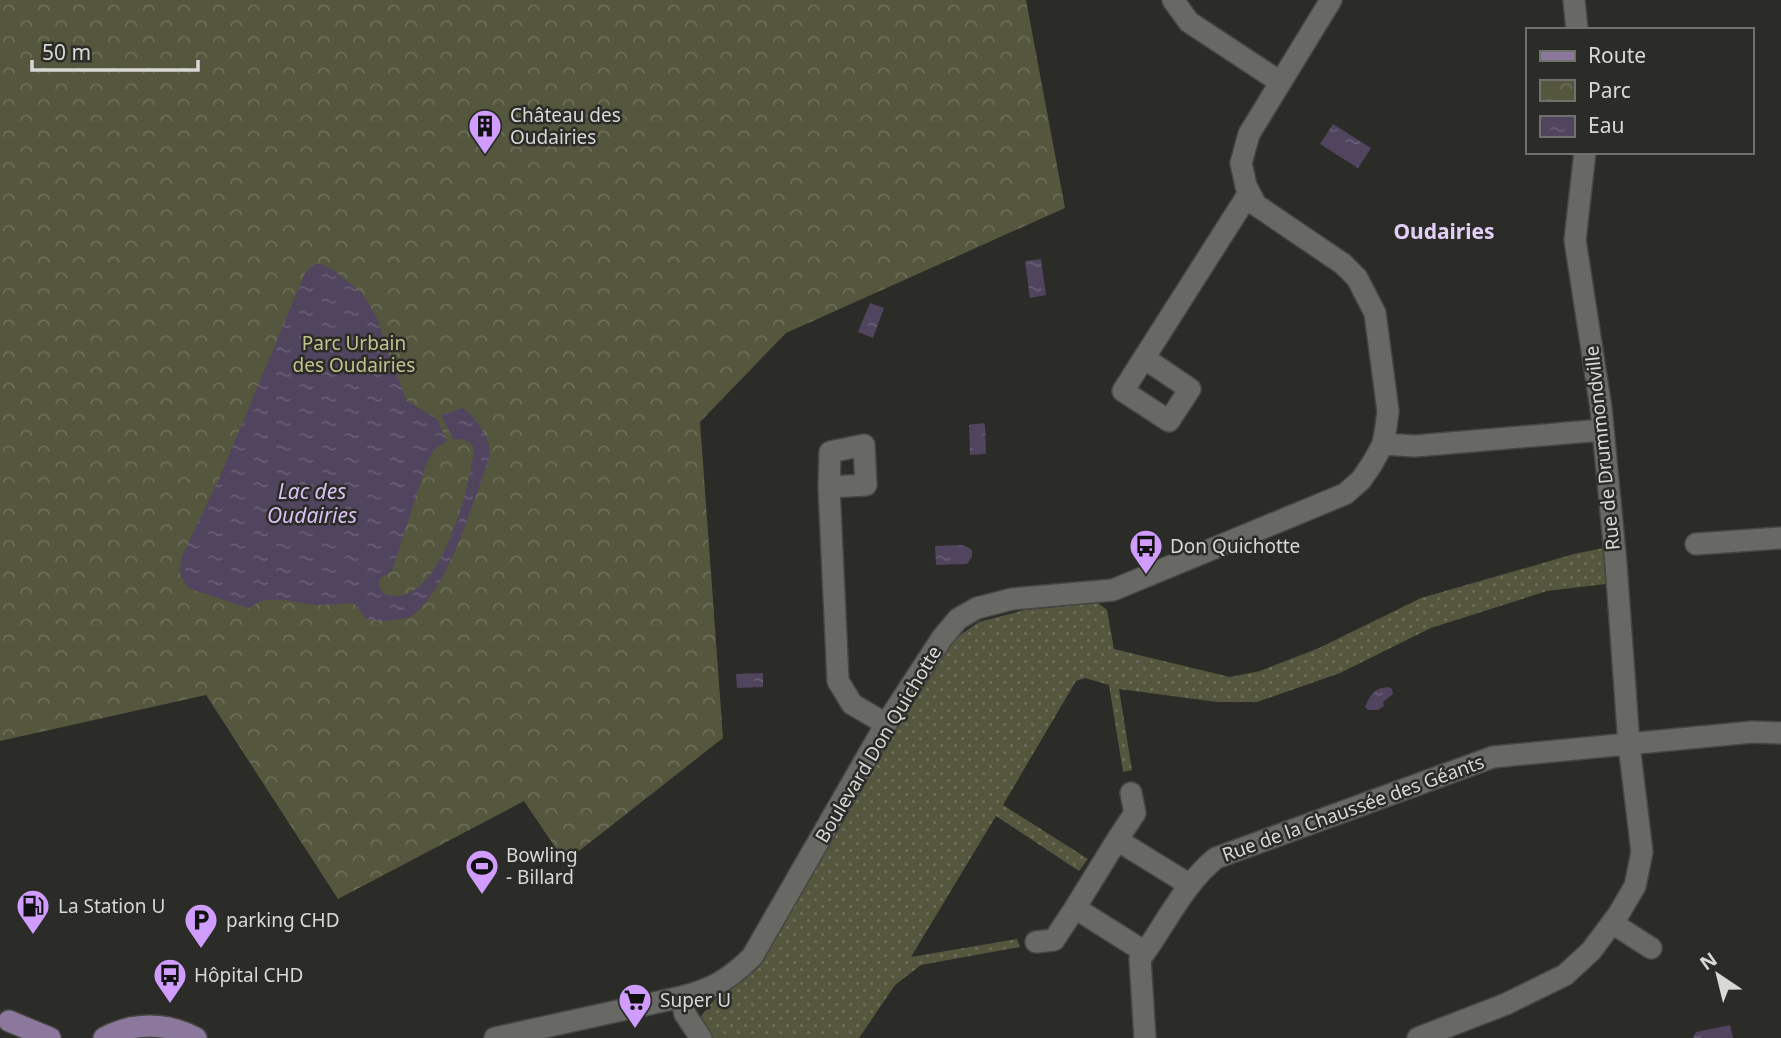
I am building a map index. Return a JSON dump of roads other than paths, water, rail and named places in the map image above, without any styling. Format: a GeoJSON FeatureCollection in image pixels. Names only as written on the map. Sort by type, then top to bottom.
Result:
{"type":"FeatureCollection","features":[{"type":"Feature","properties":{"kind":"main road"},"geometry":{"type":"LineString","coordinates":[[10,1024],[50,1038]]}},
{"type":"Feature","properties":{"kind":"main road"},"geometry":{"type":"LineString","coordinates":[[104,1038],[117,1031],[148,1025],[180,1030],[196,1038]]}},
{"type":"Feature","properties":{"kind":"street"},"geometry":{"type":"LineString","coordinates":[[1172,0],[1189,22],[1280,82]]}},
{"type":"Feature","properties":{"kind":"street"},"geometry":{"type":"LineString","coordinates":[[1144,358],[1249,193],[1241,163],[1249,134],[1331,0]]}},
{"type":"Feature","properties":{"kind":"street"},"geometry":{"type":"LineString","coordinates":[[1574,0],[1577,28]]}},
{"type":"Feature","properties":{"kind":"street","name":"Rue de Drummondville"},"geometry":{"type":"LineString","coordinates":[[1418,1038],[1506,1004],[1565,975],[1591,951],[1612,923],[1635,886],[1642,852],[1629,745],[1601,408],[1575,240],[1585,154]]}},
{"type":"Feature","properties":{"kind":"street","name":"Boulevard Don Quichotte"},"geometry":{"type":"LineString","coordinates":[[495,1038],[706,991],[728,979],[751,957],[886,724],[942,638],[958,619],[977,607],[1012,599],[1113,590],[1345,494],[1361,480],[1383,444],[1388,411],[1375,313],[1357,278],[1343,264],[1256,205],[1249,193]]}},
{"type":"Feature","properties":{"kind":"street"},"geometry":{"type":"LineString","coordinates":[[1383,444],[1415,446],[1602,430]]}},
{"type":"Feature","properties":{"kind":"street"},"geometry":{"type":"LineString","coordinates":[[829,487],[838,681],[852,704],[886,724]]}},
{"type":"Feature","properties":{"kind":"street"},"geometry":{"type":"LineString","coordinates":[[1696,544],[1781,538]]}},
{"type":"Feature","properties":{"kind":"street","name":"Rue de la Chaussée des Géants"},"geometry":{"type":"LineString","coordinates":[[1190,885],[1216,858],[1493,757],[1752,732],[1781,733]]}},
{"type":"Feature","properties":{"kind":"street"},"geometry":{"type":"LineString","coordinates":[[1036,942],[1054,940],[1075,908],[1135,813],[1131,793]]}},
{"type":"Feature","properties":{"kind":"street"},"geometry":{"type":"LineString","coordinates":[[1117,839],[1190,885],[1140,959],[1145,1038]]}},
{"type":"Feature","properties":{"kind":"street"},"geometry":{"type":"LineString","coordinates":[[1075,908],[1145,952]]}},
{"type":"Feature","properties":{"kind":"street"},"geometry":{"type":"LineString","coordinates":[[1612,923],[1651,948]]}},
{"type":"Feature","properties":{"kind":"street"},"geometry":{"type":"LineString","coordinates":[[681,997],[685,1014],[701,1038]]}},
{"type":"Feature","properties":{"kind":"water"},"geometry":{"type":"Polygon","coordinates":[[[1333,124],[1371,148],[1358,168],[1320,144],[1333,124]]]}},
{"type":"Feature","properties":{"kind":"water"},"geometry":{"type":"Polygon","coordinates":[[[1041,259],[1046,295],[1030,298],[1025,261],[1041,259]]]}},
{"type":"Feature","properties":{"kind":"water","name":"Lac des Oudairies"},"geometry":{"type":"Polygon","coordinates":[[[314,264],[322,264],[333,270],[362,293],[378,320],[407,401],[437,419],[447,441],[437,447],[428,459],[392,571],[379,579],[383,593],[402,595],[420,586],[435,568],[458,517],[474,448],[465,440],[453,439],[441,415],[463,408],[474,418],[489,445],[489,459],[458,545],[436,588],[409,618],[383,621],[366,619],[354,603],[320,605],[265,600],[250,608],[245,607],[188,588],[179,572],[183,554],[219,479],[305,273],[314,264]]]}},
{"type":"Feature","properties":{"kind":"water"},"geometry":{"type":"Polygon","coordinates":[[[870,303],[884,308],[873,338],[858,332],[870,303]]]}},
{"type":"Feature","properties":{"kind":"water"},"geometry":{"type":"Polygon","coordinates":[[[983,423],[986,454],[970,455],[969,425],[983,423]]]}},
{"type":"Feature","properties":{"kind":"water"},"geometry":{"type":"Polygon","coordinates":[[[963,545],[972,550],[972,557],[967,564],[936,565],[935,546],[963,545]]]}},
{"type":"Feature","properties":{"kind":"water"},"geometry":{"type":"Polygon","coordinates":[[[763,673],[763,687],[737,688],[736,674],[763,673]]]}},
{"type":"Feature","properties":{"kind":"water"},"geometry":{"type":"Polygon","coordinates":[[[1388,687],[1393,694],[1383,702],[1384,706],[1378,710],[1368,710],[1365,707],[1373,693],[1388,687]]]}},
{"type":"Feature","properties":{"kind":"water"},"geometry":{"type":"Polygon","coordinates":[[[1730,1025],[1733,1038],[1693,1038],[1696,1032],[1730,1025]]]}},
{"type":"Feature","properties":{"kind":"place","name":"Château des Oudairies"},"geometry":{"type":"Point","coordinates":[485,156]}},
{"type":"Feature","properties":{"kind":"place","name":"Don Quichotte"},"geometry":{"type":"Point","coordinates":[1146,576]}},
{"type":"Feature","properties":{"kind":"place","name":"Bowling - Billard"},"geometry":{"type":"Point","coordinates":[482,896]}},
{"type":"Feature","properties":{"kind":"place","name":"La Station U"},"geometry":{"type":"Point","coordinates":[33,936]}},
{"type":"Feature","properties":{"kind":"place","name":"parking CHD"},"geometry":{"type":"Point","coordinates":[201,950]}},
{"type":"Feature","properties":{"kind":"place","name":"Hôpital CHD"},"geometry":{"type":"Point","coordinates":[170,1005]}},
{"type":"Feature","properties":{"kind":"place","name":"Super U"},"geometry":{"type":"Point","coordinates":[635,1030]}},
{"type":"Feature","properties":{"kind":"district","name":"Oudairies"},"geometry":{"type":"Point","coordinates":[1444,232]}},
{"type":"Feature","properties":{"kind":"park label","name":"Parc Urbain des Oudairies"},"geometry":{"type":"Point","coordinates":[354,354]}}]}
